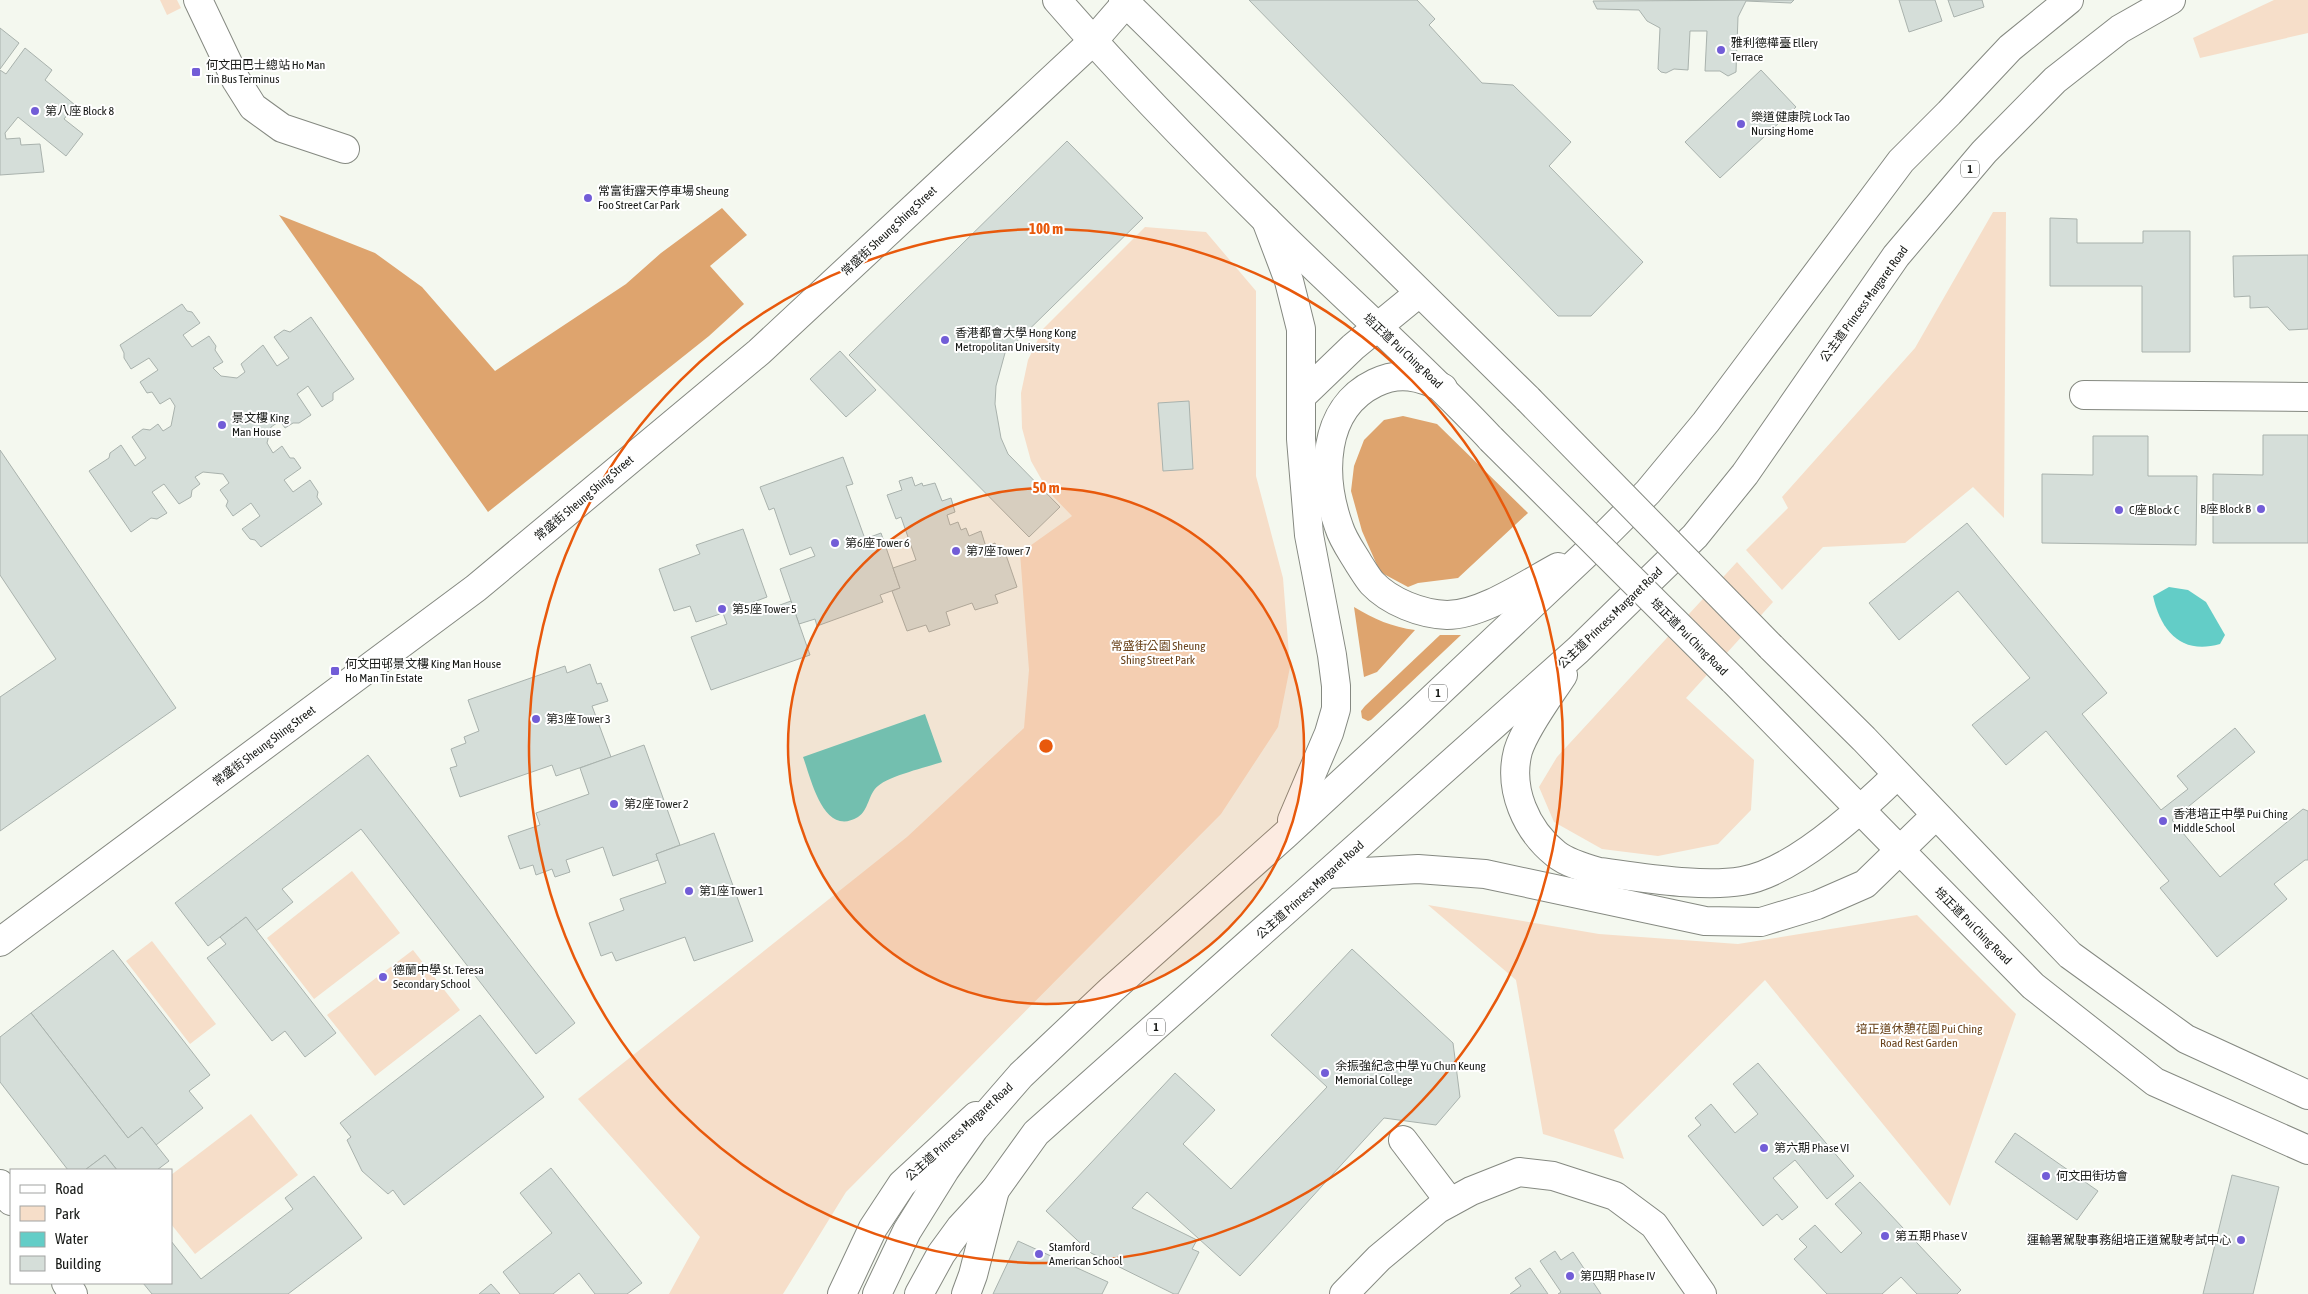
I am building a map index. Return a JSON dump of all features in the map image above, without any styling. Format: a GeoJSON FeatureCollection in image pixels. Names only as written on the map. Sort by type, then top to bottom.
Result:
{"type":"FeatureCollection","features":[{"type":"Feature","properties":{"kind":"main road"},"geometry":{"type":"LineString","coordinates":[[198,0],[236,80],[253,107],[282,128],[345,149]]}},
{"type":"Feature","properties":{"kind":"main road","name":"培正道 Pui Ching Road"},"geometry":{"type":"LineString","coordinates":[[1057,0],[1093,42],[1266,220],[1443,388],[1491,439],[1733,680],[2033,986],[2155,1082],[2308,1150]]}},
{"type":"Feature","properties":{"kind":"main road","name":"公主道 Princess Margaret Road"},"geometry":{"type":"LineString","coordinates":[[842,1294],[873,1228],[902,1184],[1112,990],[1285,835],[1590,550],[1648,492],[1693,439],[1901,161],[2010,48],[2069,0]]}},
{"type":"Feature","properties":{"kind":"main road","name":"公主道 Princess Margaret Road"},"geometry":{"type":"LineString","coordinates":[[919,1294],[941,1254],[960,1228],[995,1190],[1036,1133],[1578,650],[1700,530],[1745,474],[1896,256],[1984,152],[2055,80],[2120,29],[2171,0]]}},
{"type":"Feature","properties":{"kind":"main road"},"geometry":{"type":"LineString","coordinates":[[1125,2],[1528,399],[1897,775],[2070,955],[2186,1038],[2308,1095]]}},
{"type":"Feature","properties":{"kind":"main road","name":"常盛街 Sheung Shing Street"},"geometry":{"type":"LineString","coordinates":[[0,942],[476,588],[759,352],[1093,42],[1125,2]]}},
{"type":"Feature","properties":{"kind":"main road"},"geometry":{"type":"LineString","coordinates":[[1266,220],[1289,281],[1301,329],[1301,439],[1309,535],[1336,686],[1336,709],[1322,753],[1285,835]]}},
{"type":"Feature","properties":{"kind":"main road"},"geometry":{"type":"LineString","coordinates":[[1302,396],[1376,326],[1419,293]]}},
{"type":"Feature","properties":{"kind":"main road"},"geometry":{"type":"LineString","coordinates":[[1443,388],[1429,380],[1414,376],[1395,376],[1383,379],[1361,390],[1350,400],[1335,424],[1328,457],[1332,502],[1339,529],[1371,582],[1404,604],[1424,611],[1448,615],[1471,611],[1492,602],[1590,550]]}},
{"type":"Feature","properties":{"kind":"main road"},"geometry":{"type":"LineString","coordinates":[[2084,395],[2308,397]]}},
{"type":"Feature","properties":{"kind":"main road"},"geometry":{"type":"LineString","coordinates":[[1578,650],[1533,722],[1519,750],[1516,764],[1516,784],[1524,815],[1538,835],[1557,855],[1599,872],[1701,882],[1742,881],[1779,870],[1860,811],[1897,775]]}},
{"type":"Feature","properties":{"kind":"main road"},"geometry":{"type":"LineString","coordinates":[[1328,874],[1418,869],[1485,874],[1705,921],[1761,922],[1817,905],[1865,884],[1936,816]]}},
{"type":"Feature","properties":{"kind":"main road","name":"公主道 Princess Margaret Road"},"geometry":{"type":"LineString","coordinates":[[877,1294],[907,1231],[974,1129],[1021,1075]]}},
{"type":"Feature","properties":{"kind":"main road"},"geometry":{"type":"LineString","coordinates":[[1403,1140],[1450,1202]]}},
{"type":"Feature","properties":{"kind":"main road"},"geometry":{"type":"LineString","coordinates":[[1344,1294],[1379,1258],[1438,1209],[1519,1172],[1553,1176],[1615,1196],[1654,1225],[1702,1294]]}},
{"type":"Feature","properties":{"kind":"main road"},"geometry":{"type":"LineString","coordinates":[[0,1184],[10,1199]]}},
{"type":"Feature","properties":{"kind":"main road","name":"公主道 Princess Margaret Road"},"geometry":{"type":"LineString","coordinates":[[966,1294],[973,1275],[995,1190]]}},
{"type":"Feature","properties":{"kind":"green space"},"geometry":{"type":"Polygon","coordinates":[[[160,0],[177,0],[181,8],[167,15],[160,0]]]}},
{"type":"Feature","properties":{"kind":"green space"},"geometry":{"type":"Polygon","coordinates":[[[2274,0],[2308,0],[2308,33],[2200,58],[2193,38],[2274,0]]]}},
{"type":"Feature","properties":{"kind":"green space"},"geometry":{"type":"Polygon","coordinates":[[[1993,212],[2006,212],[2004,518],[1973,487],[1905,543],[1823,547],[1782,590],[1746,550],[1788,508],[1782,497],[1915,348],[1993,212]]]}},
{"type":"Feature","properties":{"kind":"green space","name":"常盛街公園 Sheung Shing Street Park"},"geometry":{"type":"Polygon","coordinates":[[[1145,227],[1206,232],[1256,291],[1256,476],[1283,578],[1290,667],[1278,727],[1221,814],[846,1192],[783,1294],[669,1294],[700,1237],[578,1099],[907,837],[1024,728],[1029,670],[1020,553],[1072,516],[1048,491],[1031,461],[1022,428],[1021,393],[1028,360],[1043,329],[1145,227]]]}},
{"type":"Feature","properties":{"kind":"green space"},"geometry":{"type":"Polygon","coordinates":[[[1737,562],[1773,602],[1686,698],[1754,760],[1751,810],[1718,844],[1658,856],[1602,849],[1554,822],[1539,787],[1557,757],[1737,562]]]}},
{"type":"Feature","properties":{"kind":"green space"},"geometry":{"type":"Polygon","coordinates":[[[352,871],[400,933],[314,999],[267,938],[352,871]]]}},
{"type":"Feature","properties":{"kind":"green space","name":"培正道休憩花園 Pui Ching Road Rest Garden"},"geometry":{"type":"Polygon","coordinates":[[[1428,905],[1599,934],[1738,944],[1917,915],[2016,1014],[1950,1206],[1765,980],[1614,1130],[1624,1159],[1543,1134],[1516,980],[1428,905]]]}},
{"type":"Feature","properties":{"kind":"green space"},"geometry":{"type":"Polygon","coordinates":[[[152,941],[216,1024],[190,1044],[126,961],[152,941]]]}},
{"type":"Feature","properties":{"kind":"green space"},"geometry":{"type":"Polygon","coordinates":[[[413,950],[460,1010],[375,1076],[327,1015],[413,950]]]}},
{"type":"Feature","properties":{"kind":"green space"},"geometry":{"type":"Polygon","coordinates":[[[251,1114],[298,1175],[195,1254],[172,1225],[172,1174],[251,1114]]]}},
{"type":"Feature","properties":{"kind":"shaded area"},"geometry":{"type":"Polygon","coordinates":[[[722,208],[747,235],[710,266],[744,304],[709,336],[488,512],[279,215],[375,253],[422,287],[495,371],[626,284],[661,253],[722,208]]]}},
{"type":"Feature","properties":{"kind":"shaded area"},"geometry":{"type":"Polygon","coordinates":[[[1403,416],[1437,424],[1528,513],[1458,578],[1418,583],[1408,587],[1380,572],[1362,531],[1351,491],[1354,466],[1364,440],[1384,420],[1403,416]]]}},
{"type":"Feature","properties":{"kind":"shaded area"},"geometry":{"type":"Polygon","coordinates":[[[1354,607],[1383,622],[1415,630],[1377,672],[1364,677],[1354,607]]]}},
{"type":"Feature","properties":{"kind":"shaded area"},"geometry":{"type":"Polygon","coordinates":[[[1440,635],[1461,635],[1371,720],[1368,721],[1362,718],[1361,711],[1365,706],[1440,635]]]}},
{"type":"Feature","properties":{"kind":"water"},"geometry":{"type":"Polygon","coordinates":[[[2169,587],[2188,590],[2206,602],[2225,635],[2220,644],[2207,647],[2195,646],[2175,638],[2162,620],[2153,596],[2169,587]]]}},
{"type":"Feature","properties":{"kind":"water"},"geometry":{"type":"Polygon","coordinates":[[[925,714],[942,762],[883,782],[872,793],[862,814],[858,817],[846,821],[836,819],[827,813],[820,803],[803,757],[925,714]]]}},
{"type":"Feature","properties":{"kind":"building"},"geometry":{"type":"Polygon","coordinates":[[[1249,0],[1417,0],[1435,19],[1429,25],[1482,83],[1513,85],[1571,142],[1549,166],[1643,262],[1591,316],[1558,316],[1249,0]]]}},
{"type":"Feature","properties":{"kind":"building","name":"雅利德樺臺 Ellery Terrace"},"geometry":{"type":"Polygon","coordinates":[[[1794,0],[1791,3],[1746,1],[1738,17],[1736,72],[1728,76],[1720,71],[1705,71],[1707,31],[1690,31],[1688,70],[1674,69],[1666,73],[1661,72],[1658,69],[1660,28],[1647,21],[1639,10],[1597,9],[1593,1],[1794,0]]]}},
{"type":"Feature","properties":{"kind":"building"},"geometry":{"type":"Polygon","coordinates":[[[1899,0],[1935,0],[1942,21],[1909,32],[1899,0]]]}},
{"type":"Feature","properties":{"kind":"building"},"geometry":{"type":"Polygon","coordinates":[[[1948,0],[1982,0],[1984,7],[1954,17],[1948,0]]]}},
{"type":"Feature","properties":{"kind":"building"},"geometry":{"type":"Polygon","coordinates":[[[0,28],[19,43],[0,69],[0,28]]]}},
{"type":"Feature","properties":{"kind":"building","name":"第八座 Block 8"},"geometry":{"type":"Polygon","coordinates":[[[25,48],[52,70],[45,80],[75,105],[64,119],[83,134],[66,156],[18,117],[5,133],[6,139],[20,138],[21,145],[40,144],[44,172],[0,175],[0,70],[6,74],[25,48]]]}},
{"type":"Feature","properties":{"kind":"building","name":"樂道健康院 Lock Tao Nursing Home"},"geometry":{"type":"Polygon","coordinates":[[[1761,70],[1796,107],[1720,178],[1685,142],[1761,70]]]}},
{"type":"Feature","properties":{"kind":"building","name":"香港都會大學 Hong Kong Metropolitan University"},"geometry":{"type":"Polygon","coordinates":[[[1067,141],[1143,218],[1005,353],[996,386],[995,404],[1001,438],[1008,454],[1060,507],[1029,537],[849,355],[1067,141]]]}},
{"type":"Feature","properties":{"kind":"building"},"geometry":{"type":"Polygon","coordinates":[[[2050,218],[2077,219],[2077,243],[2143,243],[2143,231],[2190,231],[2190,352],[2142,352],[2142,286],[2050,286],[2050,218]]]}},
{"type":"Feature","properties":{"kind":"building"},"geometry":{"type":"Polygon","coordinates":[[[2308,255],[2308,329],[2289,330],[2268,307],[2250,308],[2250,296],[2234,297],[2233,256],[2308,255]]]}},
{"type":"Feature","properties":{"kind":"building","name":"景文樓 King Man House"},"geometry":{"type":"Polygon","coordinates":[[[182,304],[187,311],[192,312],[200,323],[183,335],[192,347],[209,336],[223,362],[213,368],[221,376],[237,378],[245,372],[241,364],[263,345],[277,366],[289,358],[274,337],[284,330],[290,332],[311,317],[354,379],[333,393],[333,400],[322,407],[308,386],[297,394],[311,415],[299,423],[293,423],[285,428],[280,421],[271,427],[267,443],[273,453],[282,446],[290,458],[294,458],[301,468],[284,480],[293,492],[310,480],[318,492],[317,497],[322,504],[261,547],[255,540],[250,539],[242,529],[260,516],[251,503],[233,516],[226,506],[228,501],[220,490],[229,483],[223,474],[203,472],[195,477],[200,484],[192,490],[191,497],[179,504],[164,484],[152,492],[167,513],[157,519],[151,518],[131,532],[89,471],[109,458],[110,453],[121,445],[135,466],[146,458],[132,437],[143,429],[150,430],[158,424],[163,431],[171,426],[175,406],[170,398],[160,404],[152,392],[147,393],[140,382],[158,370],[149,358],[131,369],[124,358],[120,345],[182,304]]]}},
{"type":"Feature","properties":{"kind":"building"},"geometry":{"type":"Polygon","coordinates":[[[840,351],[876,390],[846,417],[810,379],[840,351]]]}},
{"type":"Feature","properties":{"kind":"building"},"geometry":{"type":"Polygon","coordinates":[[[1189,401],[1193,469],[1163,471],[1158,403],[1189,401]]]}},
{"type":"Feature","properties":{"kind":"building","name":"B座 Block B"},"geometry":{"type":"Polygon","coordinates":[[[2263,435],[2308,435],[2308,543],[2213,543],[2213,474],[2263,475],[2263,435]]]}},
{"type":"Feature","properties":{"kind":"building","name":"C座 Block C"},"geometry":{"type":"Polygon","coordinates":[[[2093,436],[2148,436],[2148,476],[2197,476],[2196,545],[2042,543],[2042,474],[2093,475],[2093,436]]]}},
{"type":"Feature","properties":{"kind":"building"},"geometry":{"type":"Polygon","coordinates":[[[0,450],[176,708],[0,831],[0,697],[56,659],[0,575],[0,450]]]}},
{"type":"Feature","properties":{"kind":"building","name":"第6座 Tower 6"},"geometry":{"type":"Polygon","coordinates":[[[843,457],[853,484],[846,486],[865,539],[881,533],[900,588],[880,595],[883,602],[817,626],[815,619],[799,624],[780,569],[815,556],[811,547],[790,555],[774,508],[769,510],[760,487],[843,457]]]}},
{"type":"Feature","properties":{"kind":"building","name":"第7座 Tower 7"},"geometry":{"type":"Polygon","coordinates":[[[912,477],[915,486],[922,483],[923,486],[935,483],[942,501],[951,498],[955,512],[947,515],[950,525],[958,522],[961,530],[966,528],[969,536],[981,531],[986,547],[995,543],[1000,557],[1006,555],[1017,587],[995,595],[998,603],[975,610],[972,603],[946,612],[950,625],[929,632],[926,625],[907,631],[892,591],[900,588],[893,568],[916,560],[901,517],[896,519],[887,495],[902,490],[899,481],[912,477]]]}},
{"type":"Feature","properties":{"kind":"building"},"geometry":{"type":"Polygon","coordinates":[[[1967,523],[2107,693],[2082,714],[2161,810],[2188,789],[2177,776],[2235,728],[2255,752],[2172,820],[2220,877],[2303,809],[2308,811],[2308,860],[2305,860],[2274,884],[2287,899],[2217,957],[2160,888],[2169,881],[2046,731],[2006,765],[1972,725],[2030,678],[1958,591],[1899,640],[1869,603],[1967,523]]]}},
{"type":"Feature","properties":{"kind":"building","name":"第5座 Tower 5"},"geometry":{"type":"Polygon","coordinates":[[[743,529],[767,597],[751,603],[755,614],[791,601],[810,655],[711,690],[691,637],[727,624],[723,613],[696,622],[690,606],[674,611],[659,569],[700,554],[696,545],[743,529]]]}},
{"type":"Feature","properties":{"kind":"building","name":"第3座 Tower 3"},"geometry":{"type":"Polygon","coordinates":[[[590,664],[597,684],[601,683],[608,701],[592,706],[611,757],[556,776],[552,765],[460,797],[450,768],[457,766],[451,749],[466,743],[464,737],[479,731],[468,700],[565,666],[567,673],[590,664]]]}},
{"type":"Feature","properties":{"kind":"building","name":"第2座 Tower 2"},"geometry":{"type":"Polygon","coordinates":[[[644,745],[680,845],[656,854],[658,860],[613,876],[603,847],[566,860],[570,872],[555,877],[552,869],[536,875],[533,865],[520,869],[508,836],[540,825],[536,813],[589,794],[580,768],[644,745]]]}},
{"type":"Feature","properties":{"kind":"building"},"geometry":{"type":"Polygon","coordinates":[[[368,755],[575,1023],[536,1054],[361,829],[282,889],[293,902],[256,931],[246,917],[208,946],[175,903],[368,755]]]}},
{"type":"Feature","properties":{"kind":"building","name":"第1座 Tower 1"},"geometry":{"type":"Polygon","coordinates":[[[714,833],[753,941],[694,961],[685,937],[616,961],[612,952],[601,956],[589,923],[624,910],[620,899],[666,883],[656,854],[714,833]]]}},
{"type":"Feature","properties":{"kind":"building"},"geometry":{"type":"Polygon","coordinates":[[[246,917],[336,1033],[305,1057],[285,1031],[272,1041],[207,958],[226,944],[220,937],[246,917]]]}},
{"type":"Feature","properties":{"kind":"building"},"geometry":{"type":"Polygon","coordinates":[[[1352,949],[1453,1043],[1460,1097],[1436,1125],[1384,1118],[1240,1276],[1147,1192],[1132,1208],[1197,1240],[1192,1249],[1199,1252],[1178,1294],[1174,1294],[1091,1253],[1046,1211],[1175,1073],[1215,1110],[1183,1144],[1231,1189],[1327,1087],[1271,1035],[1352,949]]]}},
{"type":"Feature","properties":{"kind":"building"},"geometry":{"type":"Polygon","coordinates":[[[113,950],[210,1075],[189,1091],[203,1108],[156,1145],[142,1127],[128,1138],[31,1013],[113,950]]]}},
{"type":"Feature","properties":{"kind":"building"},"geometry":{"type":"Polygon","coordinates":[[[31,1013],[128,1138],[142,1127],[169,1161],[158,1169],[116,1169],[105,1155],[86,1169],[67,1169],[0,1082],[0,1037],[31,1013]]]}},
{"type":"Feature","properties":{"kind":"building"},"geometry":{"type":"Polygon","coordinates":[[[480,1015],[544,1097],[404,1205],[393,1190],[388,1194],[362,1171],[347,1140],[351,1137],[340,1123],[480,1015]]]}},
{"type":"Feature","properties":{"kind":"building","name":"第六期 Phase VI"},"geometry":{"type":"Polygon","coordinates":[[[1758,1063],[1854,1176],[1827,1199],[1795,1160],[1773,1178],[1798,1207],[1782,1220],[1777,1214],[1763,1226],[1688,1136],[1701,1125],[1695,1118],[1711,1104],[1735,1133],[1758,1114],[1733,1084],[1758,1063]]]}},
{"type":"Feature","properties":{"kind":"building","name":"何文田街坊會"},"geometry":{"type":"Polygon","coordinates":[[[2015,1133],[2098,1191],[2077,1220],[1995,1162],[2015,1133]]]}},
{"type":"Feature","properties":{"kind":"building"},"geometry":{"type":"Polygon","coordinates":[[[105,1155],[116,1169],[86,1169],[105,1155]]]}},
{"type":"Feature","properties":{"kind":"building"},"geometry":{"type":"Polygon","coordinates":[[[551,1168],[642,1283],[627,1294],[595,1294],[579,1273],[553,1294],[520,1294],[503,1272],[552,1233],[520,1193],[551,1168]]]}},
{"type":"Feature","properties":{"kind":"building","name":"運輸署駕駛事務組培正道駕駛考試中心"},"geometry":{"type":"Polygon","coordinates":[[[2232,1175],[2279,1187],[2253,1294],[2203,1294],[2232,1175]]]}},
{"type":"Feature","properties":{"kind":"building"},"geometry":{"type":"Polygon","coordinates":[[[314,1176],[362,1238],[288,1294],[152,1294],[144,1284],[172,1284],[172,1242],[201,1279],[293,1209],[285,1198],[314,1176]]]}},
{"type":"Feature","properties":{"kind":"building","name":"第五期 Phase V"},"geometry":{"type":"Polygon","coordinates":[[[1860,1182],[1961,1290],[1957,1294],[1917,1294],[1901,1277],[1882,1294],[1827,1294],[1794,1259],[1807,1247],[1799,1239],[1815,1225],[1841,1253],[1862,1233],[1835,1204],[1860,1182]]]}},
{"type":"Feature","properties":{"kind":"building","name":"Stamford American School"},"geometry":{"type":"Polygon","coordinates":[[[1018,1241],[1108,1282],[1102,1294],[993,1294],[1018,1241]]]}},
{"type":"Feature","properties":{"kind":"building","name":"第四期 Phase IV"},"geometry":{"type":"Polygon","coordinates":[[[1555,1251],[1561,1260],[1573,1252],[1601,1294],[1558,1294],[1561,1292],[1540,1261],[1555,1251]]]}},
{"type":"Feature","properties":{"kind":"building","name":"第四期 Phase IV"},"geometry":{"type":"Polygon","coordinates":[[[1530,1268],[1548,1294],[1510,1294],[1521,1286],[1515,1278],[1530,1268]]]}},
{"type":"Feature","properties":{"kind":"building"},"geometry":{"type":"Polygon","coordinates":[[[491,1284],[500,1294],[479,1294],[491,1284]]]}},
{"type":"Feature","properties":{"kind":"place","name":"雅利德樺臺 Ellery Terrace"},"geometry":{"type":"Point","coordinates":[1721,50]}},
{"type":"Feature","properties":{"kind":"place","name":"何文田巴士總站 Ho Man Tin Bus Terminus"},"geometry":{"type":"Point","coordinates":[196,72]}},
{"type":"Feature","properties":{"kind":"place","name":"第八座 Block 8"},"geometry":{"type":"Point","coordinates":[35,111]}},
{"type":"Feature","properties":{"kind":"place","name":"樂道健康院 Lock Tao Nursing Home"},"geometry":{"type":"Point","coordinates":[1741,124]}},
{"type":"Feature","properties":{"kind":"place","name":"常富街露天停車場 Sheung Foo Street Car Park"},"geometry":{"type":"Point","coordinates":[588,198]}},
{"type":"Feature","properties":{"kind":"place","name":"香港都會大學 Hong Kong Metropolitan University"},"geometry":{"type":"Point","coordinates":[945,340]}},
{"type":"Feature","properties":{"kind":"place","name":"景文樓 King Man House"},"geometry":{"type":"Point","coordinates":[222,425]}},
{"type":"Feature","properties":{"kind":"place","name":"B座 Block B"},"geometry":{"type":"Point","coordinates":[2261,509]}},
{"type":"Feature","properties":{"kind":"place","name":"C座 Block C"},"geometry":{"type":"Point","coordinates":[2119,510]}},
{"type":"Feature","properties":{"kind":"place","name":"第6座 Tower 6"},"geometry":{"type":"Point","coordinates":[835,543]}},
{"type":"Feature","properties":{"kind":"place","name":"第7座 Tower 7"},"geometry":{"type":"Point","coordinates":[956,551]}},
{"type":"Feature","properties":{"kind":"place","name":"第5座 Tower 5"},"geometry":{"type":"Point","coordinates":[722,609]}},
{"type":"Feature","properties":{"kind":"place","name":"何文田邨景文樓 King Man House Ho Man Tin Estate"},"geometry":{"type":"Point","coordinates":[335,671]}},
{"type":"Feature","properties":{"kind":"place","name":"第3座 Tower 3"},"geometry":{"type":"Point","coordinates":[536,719]}},
{"type":"Feature","properties":{"kind":"place","name":"第2座 Tower 2"},"geometry":{"type":"Point","coordinates":[614,804]}},
{"type":"Feature","properties":{"kind":"place","name":"香港培正中學 Pui Ching Middle School"},"geometry":{"type":"Point","coordinates":[2163,821]}},
{"type":"Feature","properties":{"kind":"place","name":"第1座 Tower 1"},"geometry":{"type":"Point","coordinates":[689,891]}},
{"type":"Feature","properties":{"kind":"place","name":"德蘭中學 St. Teresa Secondary School"},"geometry":{"type":"Point","coordinates":[383,977]}},
{"type":"Feature","properties":{"kind":"place","name":"余振強紀念中學 Yu Chun Keung Memorial College"},"geometry":{"type":"Point","coordinates":[1325,1073]}},
{"type":"Feature","properties":{"kind":"place","name":"第六期 Phase VI"},"geometry":{"type":"Point","coordinates":[1764,1148]}},
{"type":"Feature","properties":{"kind":"place","name":"何文田街坊會"},"geometry":{"type":"Point","coordinates":[2046,1176]}},
{"type":"Feature","properties":{"kind":"place","name":"第五期 Phase V"},"geometry":{"type":"Point","coordinates":[1885,1236]}},
{"type":"Feature","properties":{"kind":"place","name":"運輸署駕駛事務組培正道駕駛考試中心"},"geometry":{"type":"Point","coordinates":[2241,1240]}},
{"type":"Feature","properties":{"kind":"place","name":"Stamford American School"},"geometry":{"type":"Point","coordinates":[1039,1254]}},
{"type":"Feature","properties":{"kind":"place","name":"第四期 Phase IV"},"geometry":{"type":"Point","coordinates":[1570,1276]}}]}
